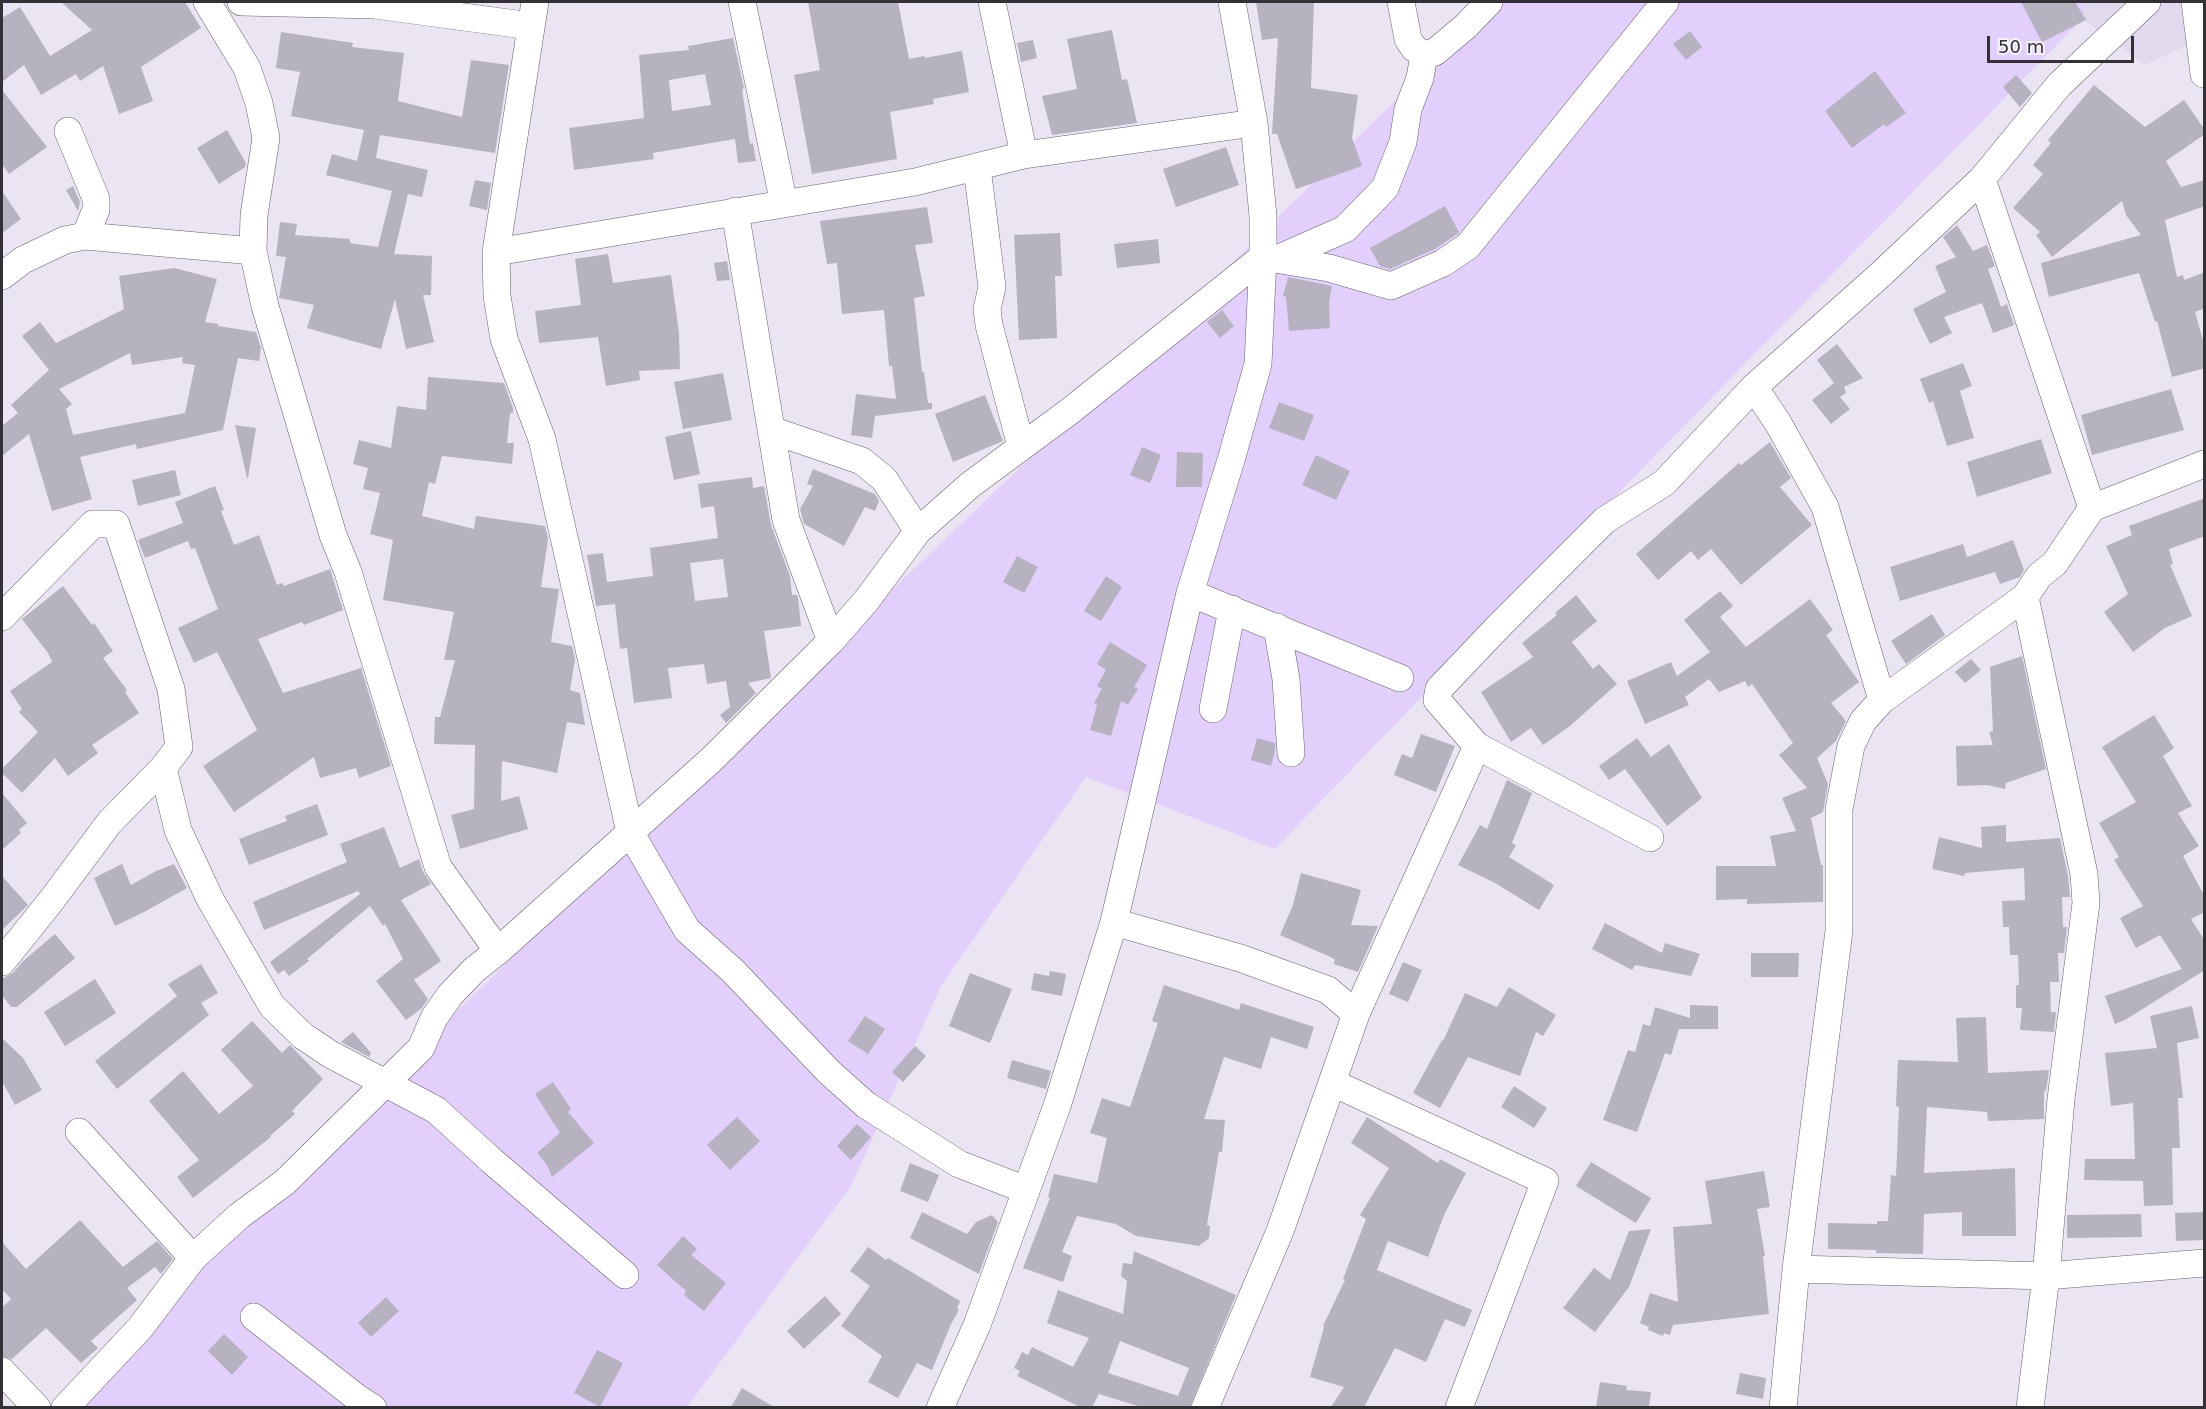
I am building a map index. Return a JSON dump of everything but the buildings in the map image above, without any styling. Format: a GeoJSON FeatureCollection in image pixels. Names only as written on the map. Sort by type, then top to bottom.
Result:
{"type":"FeatureCollection","features":[{"type":"Feature","properties":{"kind":"street"},"geometry":{"type":"LineString","coordinates":[[207,2],[247,68],[259,103],[266,138],[254,215],[253,251],[265,306],[329,524],[348,572],[430,847],[438,867],[498,951]]}},
{"type":"Feature","properties":{"kind":"street"},"geometry":{"type":"LineString","coordinates":[[241,2],[533,14],[496,252],[497,296],[504,339],[542,439],[630,832],[687,930],[733,971],[829,1072],[858,1099],[959,1164],[1026,1190]]}},
{"type":"Feature","properties":{"kind":"street"},"geometry":{"type":"LineString","coordinates":[[742,2],[784,204]]}},
{"type":"Feature","properties":{"kind":"street"},"geometry":{"type":"LineString","coordinates":[[992,2],[1024,155]]}},
{"type":"Feature","properties":{"kind":"street"},"geometry":{"type":"LineString","coordinates":[[940,1407],[977,1325],[1057,1106],[1114,922],[1190,593],[1258,364],[1270,258],[1263,216],[1254,123],[1232,2]]}},
{"type":"Feature","properties":{"kind":"street"},"geometry":{"type":"LineString","coordinates":[[1401,2],[1408,39],[1414,48],[1424,55],[1436,52],[1489,2]]}},
{"type":"Feature","properties":{"kind":"street"},"geometry":{"type":"LineString","coordinates":[[1270,258],[1329,268],[1391,286],[1443,263],[1468,246],[1665,2]]}},
{"type":"Feature","properties":{"kind":"street"},"geometry":{"type":"LineString","coordinates":[[1650,838],[1477,746],[1437,700],[1439,689],[1605,520],[1664,483],[1754,387],[1879,276],[1982,179],[2059,85],[2147,2]]}},
{"type":"Feature","properties":{"kind":"street"},"geometry":{"type":"LineString","coordinates":[[2195,2],[2205,74]]}},
{"type":"Feature","properties":{"kind":"street"},"geometry":{"type":"LineString","coordinates":[[65,1407],[140,1328],[193,1258],[239,1216],[285,1182],[421,1048],[434,1018],[450,994],[474,970],[711,760],[831,641],[866,601],[918,531],[970,485],[1071,411],[1270,258],[1345,230],[1385,188],[1403,142],[1408,109],[1420,78],[1424,55]]}},
{"type":"Feature","properties":{"kind":"street"},"geometry":{"type":"LineString","coordinates":[[496,252],[915,182],[1024,155],[1254,123]]}},
{"type":"Feature","properties":{"kind":"street"},"geometry":{"type":"LineString","coordinates":[[68,131],[96,199],[96,210],[85,236]]}},
{"type":"Feature","properties":{"kind":"street"},"geometry":{"type":"LineString","coordinates":[[977,167],[992,286],[987,309],[989,325],[1021,446]]}},
{"type":"Feature","properties":{"kind":"street"},"geometry":{"type":"LineString","coordinates":[[1982,179],[2092,508]]}},
{"type":"Feature","properties":{"kind":"street"},"geometry":{"type":"LineString","coordinates":[[735,211],[786,520],[831,641]]}},
{"type":"Feature","properties":{"kind":"street"},"geometry":{"type":"LineString","coordinates":[[2,276],[23,260],[65,240],[85,236],[253,251]]}},
{"type":"Feature","properties":{"kind":"street"},"geometry":{"type":"LineString","coordinates":[[1754,387],[1778,423],[1825,507],[1882,700]]}},
{"type":"Feature","properties":{"kind":"street"},"geometry":{"type":"LineString","coordinates":[[771,430],[862,460],[884,479],[918,531]]}},
{"type":"Feature","properties":{"kind":"street"},"geometry":{"type":"LineString","coordinates":[[1783,1407],[1796,1269],[1839,931],[1839,809],[1851,746],[1863,721],[1882,700],[2025,597],[2039,576],[2055,563],[2092,508],[2205,464]]}},
{"type":"Feature","properties":{"kind":"street"},"geometry":{"type":"LineString","coordinates":[[2,617],[93,524],[116,524],[171,688],[178,747],[163,768],[108,823],[51,901],[2,962]]}},
{"type":"Feature","properties":{"kind":"street"},"geometry":{"type":"LineString","coordinates":[[1190,593],[1400,678]]}},
{"type":"Feature","properties":{"kind":"street"},"geometry":{"type":"LineString","coordinates":[[2025,597],[2084,874],[2086,903],[2061,1099],[2046,1276],[2030,1407]]}},
{"type":"Feature","properties":{"kind":"street"},"geometry":{"type":"LineString","coordinates":[[1214,709],[1232,609]]}},
{"type":"Feature","properties":{"kind":"street"},"geometry":{"type":"LineString","coordinates":[[1277,627],[1286,679],[1291,753]]}},
{"type":"Feature","properties":{"kind":"street"},"geometry":{"type":"LineString","coordinates":[[1205,1407],[1281,1231],[1356,1014],[1477,746]]}},
{"type":"Feature","properties":{"kind":"street"},"geometry":{"type":"LineString","coordinates":[[163,768],[178,830],[210,899],[272,1006],[303,1036],[330,1054],[436,1110],[625,1275]]}},
{"type":"Feature","properties":{"kind":"street"},"geometry":{"type":"LineString","coordinates":[[1114,922],[1240,958],[1328,990],[1356,1014]]}},
{"type":"Feature","properties":{"kind":"street"},"geometry":{"type":"LineString","coordinates":[[1333,1083],[1545,1180],[1459,1407]]}},
{"type":"Feature","properties":{"kind":"street"},"geometry":{"type":"LineString","coordinates":[[79,1132],[193,1258]]}},
{"type":"Feature","properties":{"kind":"street"},"geometry":{"type":"LineString","coordinates":[[1796,1269],[2046,1276],[2205,1263]]}},
{"type":"Feature","properties":{"kind":"street"},"geometry":{"type":"LineString","coordinates":[[254,1317],[356,1397],[373,1407]]}},
{"type":"Feature","properties":{"kind":"street"},"geometry":{"type":"LineString","coordinates":[[2,1371],[38,1407]]}},
{"type":"Feature","properties":{"kind":"shaded area"},"geometry":{"type":"Polygon","coordinates":[[[1494,2],[2086,2],[2082,19],[1599,513],[1275,849],[1086,777],[941,986],[851,1186],[687,1407],[49,1408],[808,670],[1186,309],[1494,2]]]}},
{"type":"Feature","properties":{"kind":"shaded area"},"geometry":{"type":"Polygon","coordinates":[[[2086,2],[2204,2],[2204,37],[2145,65],[2082,19],[2086,2]]]}}]}
